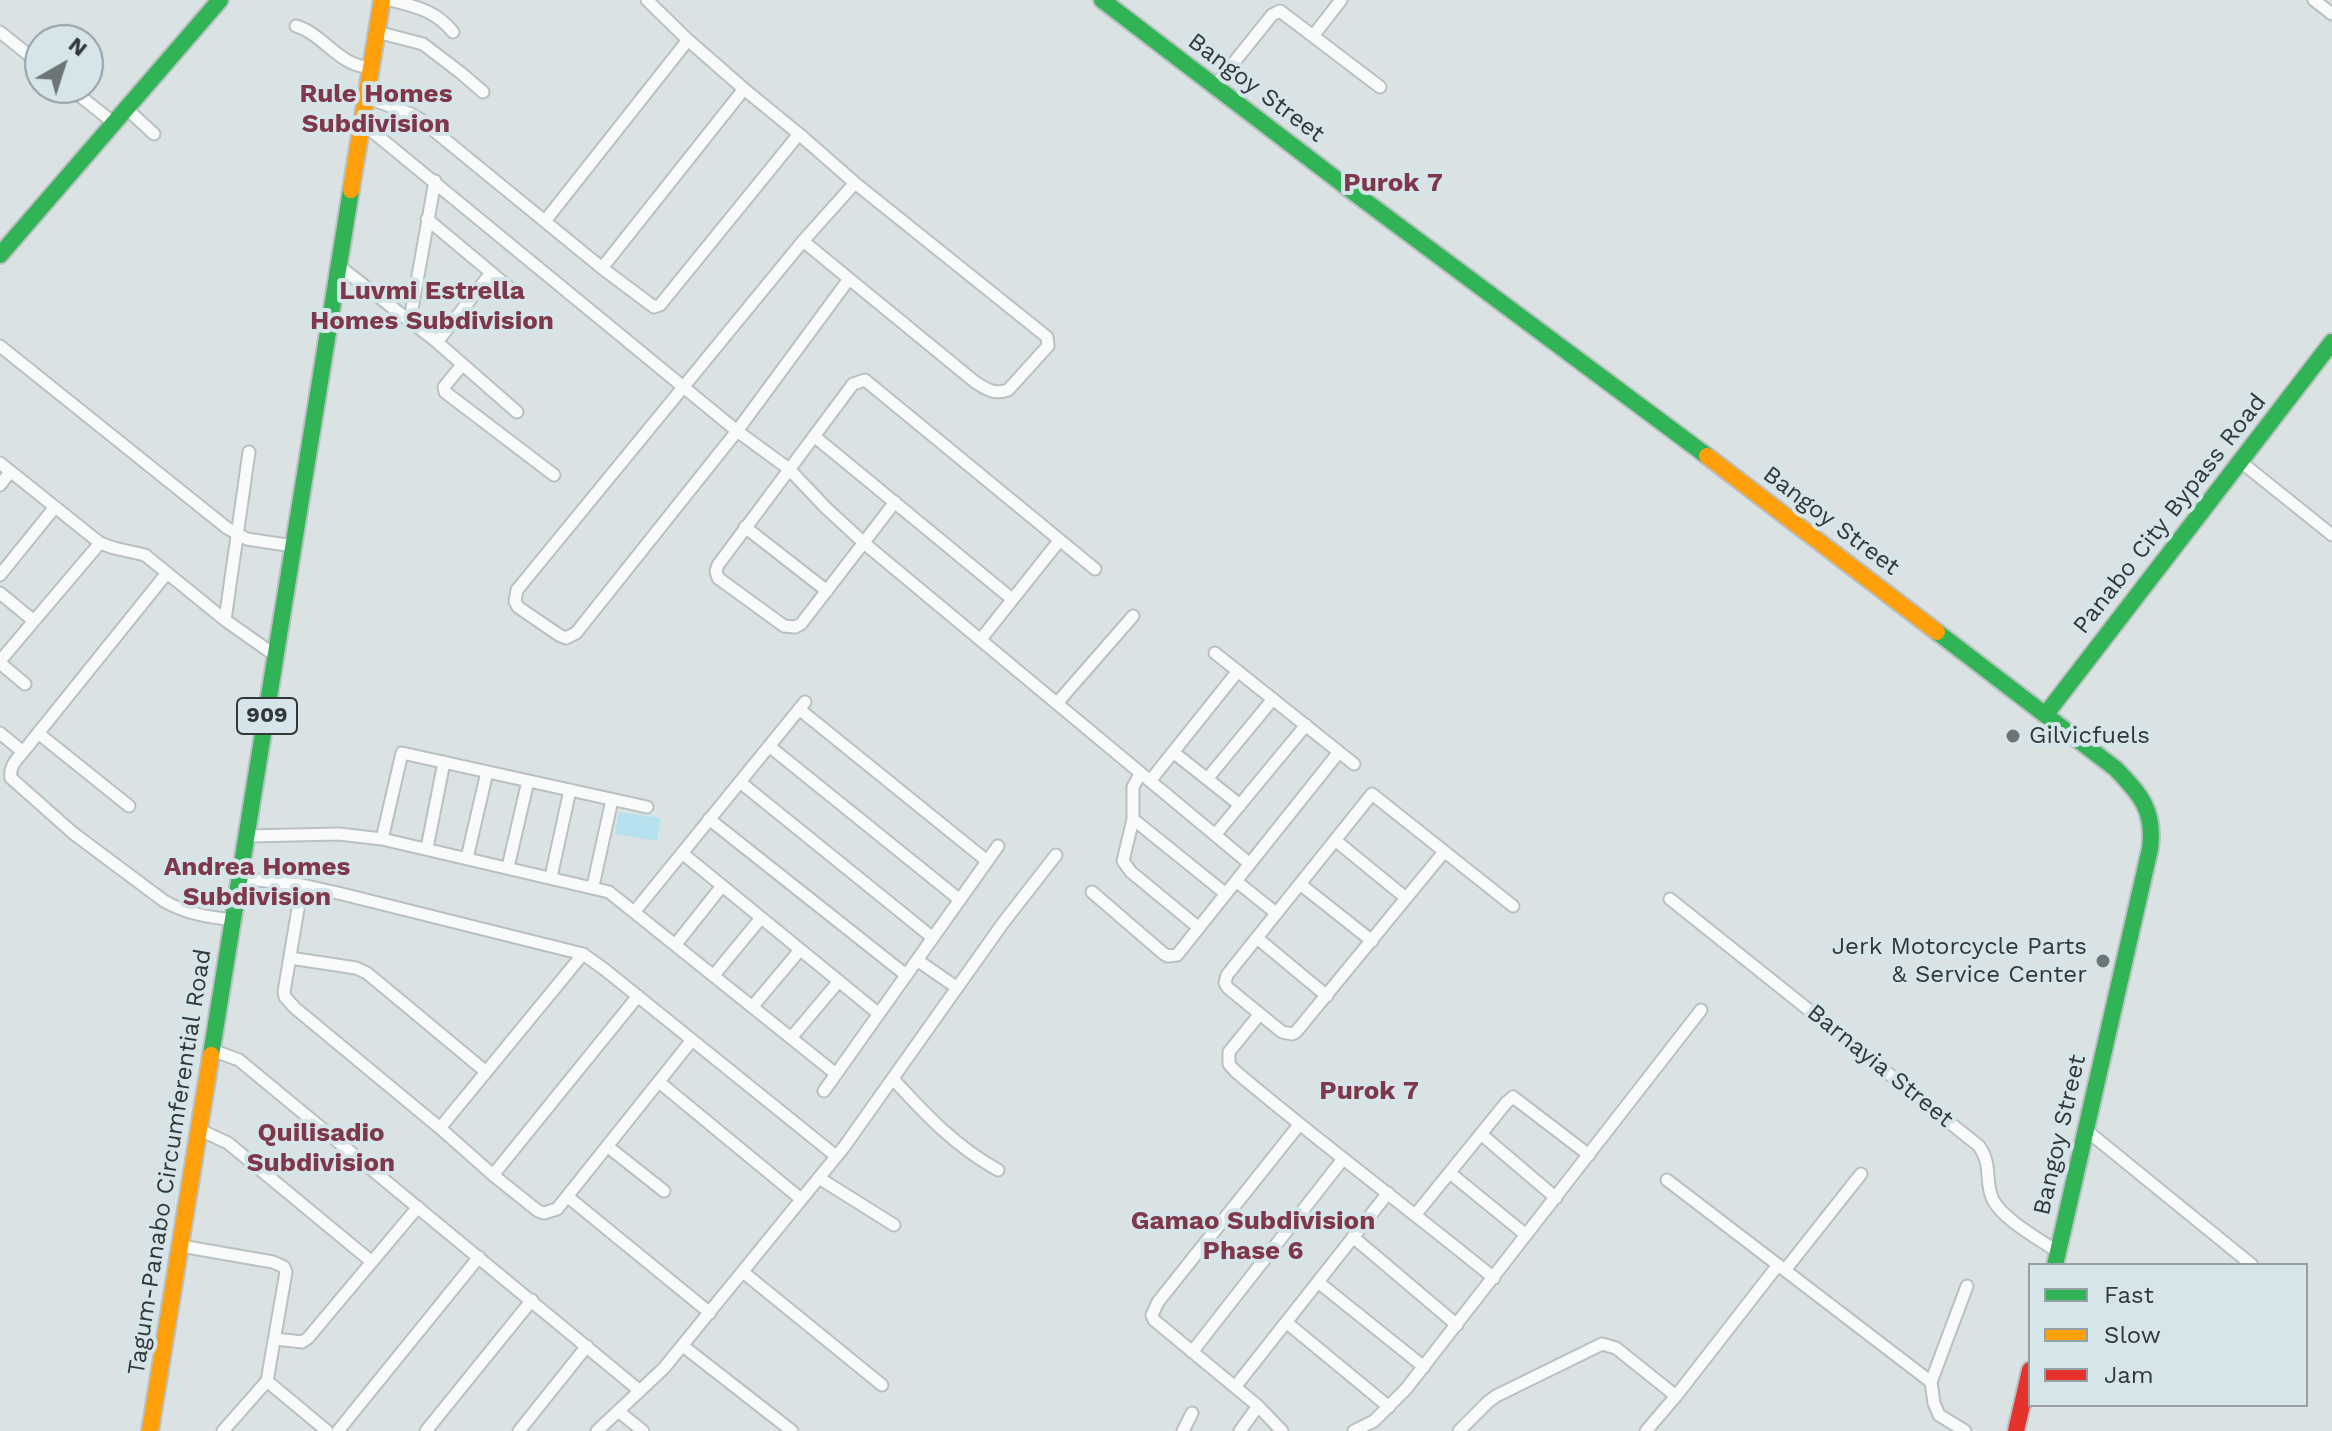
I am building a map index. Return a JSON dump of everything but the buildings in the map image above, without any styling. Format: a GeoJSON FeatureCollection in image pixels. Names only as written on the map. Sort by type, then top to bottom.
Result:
{"type":"FeatureCollection","features":[{"type":"Feature","properties":{"kind":"main road"},"geometry":{"type":"LineString","coordinates":[[0,255],[220,0]]}},
{"type":"Feature","properties":{"kind":"main road","name":"Tagum-Panabo Circumferential Road"},"geometry":{"type":"LineString","coordinates":[[150,1431],[382,0]]}},
{"type":"Feature","properties":{"kind":"main road","name":"Bangoy Street"},"geometry":{"type":"LineString","coordinates":[[1102,0],[2046,714],[2116,769],[2141,796],[2147,807],[2152,834],[2143,885],[2056,1258]]}},
{"type":"Feature","properties":{"kind":"main road","name":"Panabo City Bypass Road"},"geometry":{"type":"LineString","coordinates":[[2046,714],[2332,342]]}},
{"type":"Feature","properties":{"kind":"main road"},"geometry":{"type":"LineString","coordinates":[[2016,1431],[2028,1379]]}},
{"type":"Feature","properties":{"kind":"street"},"geometry":{"type":"LineString","coordinates":[[390,0],[430,11],[453,32]]}},
{"type":"Feature","properties":{"kind":"street"},"geometry":{"type":"LineString","coordinates":[[647,0],[744,89],[855,183],[1047,337],[1049,343],[1008,390],[991,392],[803,241]]}},
{"type":"Feature","properties":{"kind":"street"},"geometry":{"type":"LineString","coordinates":[[1313,36],[1341,0]]}},
{"type":"Feature","properties":{"kind":"street"},"geometry":{"type":"LineString","coordinates":[[2314,0],[2332,14]]}},
{"type":"Feature","properties":{"kind":"street"},"geometry":{"type":"LineString","coordinates":[[1215,86],[1280,11],[1380,87]]}},
{"type":"Feature","properties":{"kind":"street"},"geometry":{"type":"LineString","coordinates":[[296,26],[317,36],[354,66],[371,67]]}},
{"type":"Feature","properties":{"kind":"street"},"geometry":{"type":"LineString","coordinates":[[0,32],[24,51]]}},
{"type":"Feature","properties":{"kind":"street"},"geometry":{"type":"LineString","coordinates":[[377,32],[423,44],[483,92]]}},
{"type":"Feature","properties":{"kind":"street"},"geometry":{"type":"LineString","coordinates":[[545,221],[688,40]]}},
{"type":"Feature","properties":{"kind":"street"},"geometry":{"type":"LineString","coordinates":[[602,268],[744,89]]}},
{"type":"Feature","properties":{"kind":"street"},"geometry":{"type":"LineString","coordinates":[[366,97],[421,120],[602,268],[651,306],[658,307],[799,134]]}},
{"type":"Feature","properties":{"kind":"street"},"geometry":{"type":"LineString","coordinates":[[90,104],[115,124]]}},
{"type":"Feature","properties":{"kind":"street"},"geometry":{"type":"LineString","coordinates":[[127,109],[154,134]]}},
{"type":"Feature","properties":{"kind":"street"},"geometry":{"type":"LineString","coordinates":[[362,123],[737,431],[789,469],[864,543],[1250,864]]}},
{"type":"Feature","properties":{"kind":"street"},"geometry":{"type":"LineString","coordinates":[[410,320],[435,181]]}},
{"type":"Feature","properties":{"kind":"street"},"geometry":{"type":"LineString","coordinates":[[849,279],[737,431],[576,633],[566,638],[559,635],[518,607],[515,601],[517,590],[803,241],[855,183]]}},
{"type":"Feature","properties":{"kind":"street"},"geometry":{"type":"LineString","coordinates":[[427,219],[512,290]]}},
{"type":"Feature","properties":{"kind":"street"},"geometry":{"type":"LineString","coordinates":[[339,266],[437,342],[517,412]]}},
{"type":"Feature","properties":{"kind":"street"},"geometry":{"type":"LineString","coordinates":[[437,342],[491,273]]}},
{"type":"Feature","properties":{"kind":"street"},"geometry":{"type":"LineString","coordinates":[[0,346],[236,534],[247,539],[293,546]]}},
{"type":"Feature","properties":{"kind":"street"},"geometry":{"type":"LineString","coordinates":[[462,365],[444,387],[445,392],[554,475]]}},
{"type":"Feature","properties":{"kind":"street"},"geometry":{"type":"LineString","coordinates":[[895,502],[801,624],[790,628],[784,626],[718,578],[718,565],[745,527],[853,384],[865,380],[1095,569]]}},
{"type":"Feature","properties":{"kind":"street"},"geometry":{"type":"LineString","coordinates":[[814,436],[1012,599]]}},
{"type":"Feature","properties":{"kind":"street"},"geometry":{"type":"LineString","coordinates":[[225,620],[249,452]]}},
{"type":"Feature","properties":{"kind":"street"},"geometry":{"type":"LineString","coordinates":[[2241,462],[2332,535]]}},
{"type":"Feature","properties":{"kind":"street"},"geometry":{"type":"LineString","coordinates":[[0,463],[100,543],[145,555],[225,620],[276,656]]}},
{"type":"Feature","properties":{"kind":"street"},"geometry":{"type":"LineString","coordinates":[[0,485],[10,472]]}},
{"type":"Feature","properties":{"kind":"street"},"geometry":{"type":"LineString","coordinates":[[0,575],[55,507]]}},
{"type":"Feature","properties":{"kind":"street"},"geometry":{"type":"LineString","coordinates":[[745,527],[827,591]]}},
{"type":"Feature","properties":{"kind":"street"},"geometry":{"type":"LineString","coordinates":[[981,639],[1059,541]]}},
{"type":"Feature","properties":{"kind":"street"},"geometry":{"type":"LineString","coordinates":[[25,684],[0,662],[100,543]]}},
{"type":"Feature","properties":{"kind":"street"},"geometry":{"type":"LineString","coordinates":[[167,573],[12,765],[11,778],[73,833],[164,901],[196,915],[234,920]]}},
{"type":"Feature","properties":{"kind":"street"},"geometry":{"type":"LineString","coordinates":[[0,593],[34,621]]}},
{"type":"Feature","properties":{"kind":"street"},"geometry":{"type":"LineString","coordinates":[[1058,702],[1133,616]]}},
{"type":"Feature","properties":{"kind":"street"},"geometry":{"type":"LineString","coordinates":[[1215,653],[1354,764]]}},
{"type":"Feature","properties":{"kind":"street"},"geometry":{"type":"LineString","coordinates":[[1199,928],[1125,865],[1123,855],[1133,819],[1133,787],[1173,752],[1238,671]]}},
{"type":"Feature","properties":{"kind":"street"},"geometry":{"type":"LineString","coordinates":[[1207,779],[1273,699]]}},
{"type":"Feature","properties":{"kind":"street"},"geometry":{"type":"LineString","coordinates":[[635,911],[802,706],[987,861]]}},
{"type":"Feature","properties":{"kind":"street"},"geometry":{"type":"LineString","coordinates":[[1215,835],[1306,725]]}},
{"type":"Feature","properties":{"kind":"street"},"geometry":{"type":"LineString","coordinates":[[0,733],[23,752]]}},
{"type":"Feature","properties":{"kind":"street"},"geometry":{"type":"LineString","coordinates":[[38,733],[129,806]]}},
{"type":"Feature","properties":{"kind":"street"},"geometry":{"type":"LineString","coordinates":[[769,746],[960,900]]}},
{"type":"Feature","properties":{"kind":"street"},"geometry":{"type":"LineString","coordinates":[[1173,752],[1240,805]]}},
{"type":"Feature","properties":{"kind":"street"},"geometry":{"type":"LineString","coordinates":[[1092,892],[1168,956],[1177,955],[1339,752]]}},
{"type":"Feature","properties":{"kind":"street"},"geometry":{"type":"LineString","coordinates":[[382,839],[402,753],[647,807]]}},
{"type":"Feature","properties":{"kind":"street"},"geometry":{"type":"LineString","coordinates":[[427,848],[444,762]]}},
{"type":"Feature","properties":{"kind":"street"},"geometry":{"type":"LineString","coordinates":[[467,858],[487,772]]}},
{"type":"Feature","properties":{"kind":"street"},"geometry":{"type":"LineString","coordinates":[[508,867],[528,781]]}},
{"type":"Feature","properties":{"kind":"street"},"geometry":{"type":"LineString","coordinates":[[740,782],[933,938]]}},
{"type":"Feature","properties":{"kind":"street"},"geometry":{"type":"LineString","coordinates":[[551,877],[570,790]]}},
{"type":"Feature","properties":{"kind":"street"},"geometry":{"type":"LineString","coordinates":[[1444,852],[1300,1029],[1292,1034],[1282,1032],[1259,1015],[1225,983],[1227,975],[1372,794],[1513,906]]}},
{"type":"Feature","properties":{"kind":"street"},"geometry":{"type":"LineString","coordinates":[[593,886],[612,800]]}},
{"type":"Feature","properties":{"kind":"street"},"geometry":{"type":"LineString","coordinates":[[709,819],[906,975]]}},
{"type":"Feature","properties":{"kind":"street"},"geometry":{"type":"LineString","coordinates":[[1133,819],[1226,894]]}},
{"type":"Feature","properties":{"kind":"street"},"geometry":{"type":"LineString","coordinates":[[247,836],[339,834],[382,839],[593,886],[616,896],[836,1074]]}},
{"type":"Feature","properties":{"kind":"street"},"geometry":{"type":"LineString","coordinates":[[1335,840],[1406,898]]}},
{"type":"Feature","properties":{"kind":"street"},"geometry":{"type":"LineString","coordinates":[[824,1091],[998,846]]}},
{"type":"Feature","properties":{"kind":"street"},"geometry":{"type":"LineString","coordinates":[[682,853],[879,1014]]}},
{"type":"Feature","properties":{"kind":"street"},"geometry":{"type":"LineString","coordinates":[[597,1431],[654,1379],[683,1346],[819,1178],[893,1079],[958,984],[1056,855]]}},
{"type":"Feature","properties":{"kind":"street"},"geometry":{"type":"LineString","coordinates":[[240,878],[302,885],[583,954],[836,1156]]}},
{"type":"Feature","properties":{"kind":"street"},"geometry":{"type":"LineString","coordinates":[[1236,881],[1276,913]]}},
{"type":"Feature","properties":{"kind":"street"},"geometry":{"type":"LineString","coordinates":[[1300,884],[1372,941]]}},
{"type":"Feature","properties":{"kind":"street"},"geometry":{"type":"LineString","coordinates":[[302,885],[284,992],[289,1003],[538,1211],[544,1213],[557,1209],[568,1197],[692,1040]]}},
{"type":"Feature","properties":{"kind":"street"},"geometry":{"type":"LineString","coordinates":[[676,944],[722,886]]}},
{"type":"Feature","properties":{"kind":"street","name":"Barnayia Street"},"geometry":{"type":"LineString","coordinates":[[1670,899],[1979,1146],[1989,1167],[1994,1201],[2002,1212],[2056,1258]]}},
{"type":"Feature","properties":{"kind":"street"},"geometry":{"type":"LineString","coordinates":[[714,975],[761,918]]}},
{"type":"Feature","properties":{"kind":"street"},"geometry":{"type":"LineString","coordinates":[[1257,938],[1327,996]]}},
{"type":"Feature","properties":{"kind":"street"},"geometry":{"type":"LineString","coordinates":[[753,1006],[800,950]]}},
{"type":"Feature","properties":{"kind":"street"},"geometry":{"type":"LineString","coordinates":[[440,1128],[583,954]]}},
{"type":"Feature","properties":{"kind":"street"},"geometry":{"type":"LineString","coordinates":[[919,957],[958,984]]}},
{"type":"Feature","properties":{"kind":"street"},"geometry":{"type":"LineString","coordinates":[[290,958],[356,968],[367,973],[485,1071]]}},
{"type":"Feature","properties":{"kind":"street"},"geometry":{"type":"LineString","coordinates":[[791,1038],[839,981]]}},
{"type":"Feature","properties":{"kind":"street"},"geometry":{"type":"LineString","coordinates":[[493,1175],[638,996]]}},
{"type":"Feature","properties":{"kind":"street"},"geometry":{"type":"LineString","coordinates":[[1354,1431],[1374,1421],[1424,1367],[1701,1010]]}},
{"type":"Feature","properties":{"kind":"street"},"geometry":{"type":"LineString","coordinates":[[1259,1015],[1233,1045],[1228,1058],[1235,1071],[1494,1278]]}},
{"type":"Feature","properties":{"kind":"street"},"geometry":{"type":"LineString","coordinates":[[212,1050],[239,1060],[640,1391]]}},
{"type":"Feature","properties":{"kind":"street"},"geometry":{"type":"LineString","coordinates":[[893,1079],[949,1137],[998,1170]]}},
{"type":"Feature","properties":{"kind":"street"},"geometry":{"type":"LineString","coordinates":[[659,1082],[801,1199]]}},
{"type":"Feature","properties":{"kind":"street"},"geometry":{"type":"LineString","coordinates":[[1416,1214],[1513,1097],[1589,1155]]}},
{"type":"Feature","properties":{"kind":"street"},"geometry":{"type":"LineString","coordinates":[[1282,1431],[1258,1406],[1154,1320],[1152,1315],[1158,1302],[1299,1125]]}},
{"type":"Feature","properties":{"kind":"street"},"geometry":{"type":"LineString","coordinates":[[200,1130],[228,1143],[372,1262]]}},
{"type":"Feature","properties":{"kind":"street"},"geometry":{"type":"LineString","coordinates":[[2086,1130],[2250,1263]]}},
{"type":"Feature","properties":{"kind":"street"},"geometry":{"type":"LineString","coordinates":[[1481,1134],[1556,1198]]}},
{"type":"Feature","properties":{"kind":"street"},"geometry":{"type":"LineString","coordinates":[[607,1146],[664,1191]]}},
{"type":"Feature","properties":{"kind":"street"},"geometry":{"type":"LineString","coordinates":[[1192,1352],[1343,1159]]}},
{"type":"Feature","properties":{"kind":"street"},"geometry":{"type":"LineString","coordinates":[[1450,1173],[1526,1235]]}},
{"type":"Feature","properties":{"kind":"street"},"geometry":{"type":"LineString","coordinates":[[1646,1431],[1861,1174]]}},
{"type":"Feature","properties":{"kind":"street"},"geometry":{"type":"LineString","coordinates":[[819,1178],[894,1225]]}},
{"type":"Feature","properties":{"kind":"street"},"geometry":{"type":"LineString","coordinates":[[1667,1180],[1931,1382]]}},
{"type":"Feature","properties":{"kind":"street"},"geometry":{"type":"LineString","coordinates":[[1235,1387],[1388,1193]]}},
{"type":"Feature","properties":{"kind":"street"},"geometry":{"type":"LineString","coordinates":[[568,1197],[710,1313]]}},
{"type":"Feature","properties":{"kind":"street"},"geometry":{"type":"LineString","coordinates":[[276,1339],[302,1342],[308,1338],[418,1207]]}},
{"type":"Feature","properties":{"kind":"street"},"geometry":{"type":"LineString","coordinates":[[1353,1237],[1457,1325]]}},
{"type":"Feature","properties":{"kind":"street"},"geometry":{"type":"LineString","coordinates":[[181,1246],[273,1262],[284,1267],[287,1278],[267,1381],[223,1431]]}},
{"type":"Feature","properties":{"kind":"street"},"geometry":{"type":"LineString","coordinates":[[338,1431],[479,1257]]}},
{"type":"Feature","properties":{"kind":"street"},"geometry":{"type":"LineString","coordinates":[[743,1272],[882,1385]]}},
{"type":"Feature","properties":{"kind":"street"},"geometry":{"type":"LineString","coordinates":[[1318,1282],[1424,1367]]}},
{"type":"Feature","properties":{"kind":"street"},"geometry":{"type":"LineString","coordinates":[[1965,1431],[1939,1415],[1931,1382],[1967,1286]]}},
{"type":"Feature","properties":{"kind":"street"},"geometry":{"type":"LineString","coordinates":[[426,1431],[532,1300]]}},
{"type":"Feature","properties":{"kind":"street"},"geometry":{"type":"LineString","coordinates":[[1286,1322],[1389,1407]]}},
{"type":"Feature","properties":{"kind":"street"},"geometry":{"type":"LineString","coordinates":[[1459,1431],[1496,1396],[1602,1344],[1616,1348],[1676,1396]]}},
{"type":"Feature","properties":{"kind":"street"},"geometry":{"type":"LineString","coordinates":[[519,1431],[587,1346]]}},
{"type":"Feature","properties":{"kind":"street"},"geometry":{"type":"LineString","coordinates":[[683,1346],[792,1431]]}},
{"type":"Feature","properties":{"kind":"street"},"geometry":{"type":"LineString","coordinates":[[267,1381],[327,1431]]}},
{"type":"Feature","properties":{"kind":"street"},"geometry":{"type":"LineString","coordinates":[[1240,1431],[1258,1406]]}},
{"type":"Feature","properties":{"kind":"street"},"geometry":{"type":"LineString","coordinates":[[618,1411],[643,1431]]}},
{"type":"Feature","properties":{"kind":"street"},"geometry":{"type":"LineString","coordinates":[[1183,1431],[1192,1413]]}},
{"type":"Feature","properties":{"kind":"shaded area"},"geometry":{"type":"Polygon","coordinates":[[[619,812],[661,818],[657,841],[615,834],[619,812]]]}},
{"type":"Feature","properties":{"kind":"traffic: fast"},"geometry":{"type":"LineString","coordinates":[[0,255],[220,0]]}},
{"type":"Feature","properties":{"kind":"traffic: fast"},"geometry":{"type":"LineString","coordinates":[[1102,0],[1707,456]]}},
{"type":"Feature","properties":{"kind":"traffic: fast"},"geometry":{"type":"LineString","coordinates":[[211,1055],[351,190]]}},
{"type":"Feature","properties":{"kind":"traffic: fast"},"geometry":{"type":"LineString","coordinates":[[2046,714],[2332,342]]}},
{"type":"Feature","properties":{"kind":"traffic: fast"},"geometry":{"type":"LineString","coordinates":[[1937,632],[2116,769],[2144,804],[2150,824],[2150,849],[2055,1263]]}},
{"type":"Feature","properties":{"kind":"traffic: slow"},"geometry":{"type":"LineString","coordinates":[[351,190],[382,0]]}},
{"type":"Feature","properties":{"kind":"traffic: slow"},"geometry":{"type":"LineString","coordinates":[[1707,456],[1937,632]]}},
{"type":"Feature","properties":{"kind":"traffic: slow"},"geometry":{"type":"LineString","coordinates":[[150,1431],[211,1055]]}},
{"type":"Feature","properties":{"kind":"traffic: jam"},"geometry":{"type":"LineString","coordinates":[[2016,1431],[2028,1379]]}},
{"type":"Feature","properties":{"kind":"place","name":"Gilvicfuels"},"geometry":{"type":"Point","coordinates":[2013,736]}},
{"type":"Feature","properties":{"kind":"place","name":"Jerk Motorcycle Parts & Service Center"},"geometry":{"type":"Point","coordinates":[2103,961]}},
{"type":"Feature","properties":{"kind":"district","name":"Rule Homes Subdivision"},"geometry":{"type":"Point","coordinates":[376,109]}},
{"type":"Feature","properties":{"kind":"district","name":"Purok 7"},"geometry":{"type":"Point","coordinates":[1393,183]}},
{"type":"Feature","properties":{"kind":"district","name":"Luvmi Estrella Homes Subdivision"},"geometry":{"type":"Point","coordinates":[432,306]}},
{"type":"Feature","properties":{"kind":"district","name":"Andrea Homes Subdivision"},"geometry":{"type":"Point","coordinates":[257,882]}},
{"type":"Feature","properties":{"kind":"district","name":"Purok 7"},"geometry":{"type":"Point","coordinates":[1369,1091]}},
{"type":"Feature","properties":{"kind":"district","name":"Quilisadio Subdivision"},"geometry":{"type":"Point","coordinates":[321,1148]}},
{"type":"Feature","properties":{"kind":"district","name":"Gamao Subdivision Phase 6"},"geometry":{"type":"Point","coordinates":[1253,1236]}}]}
